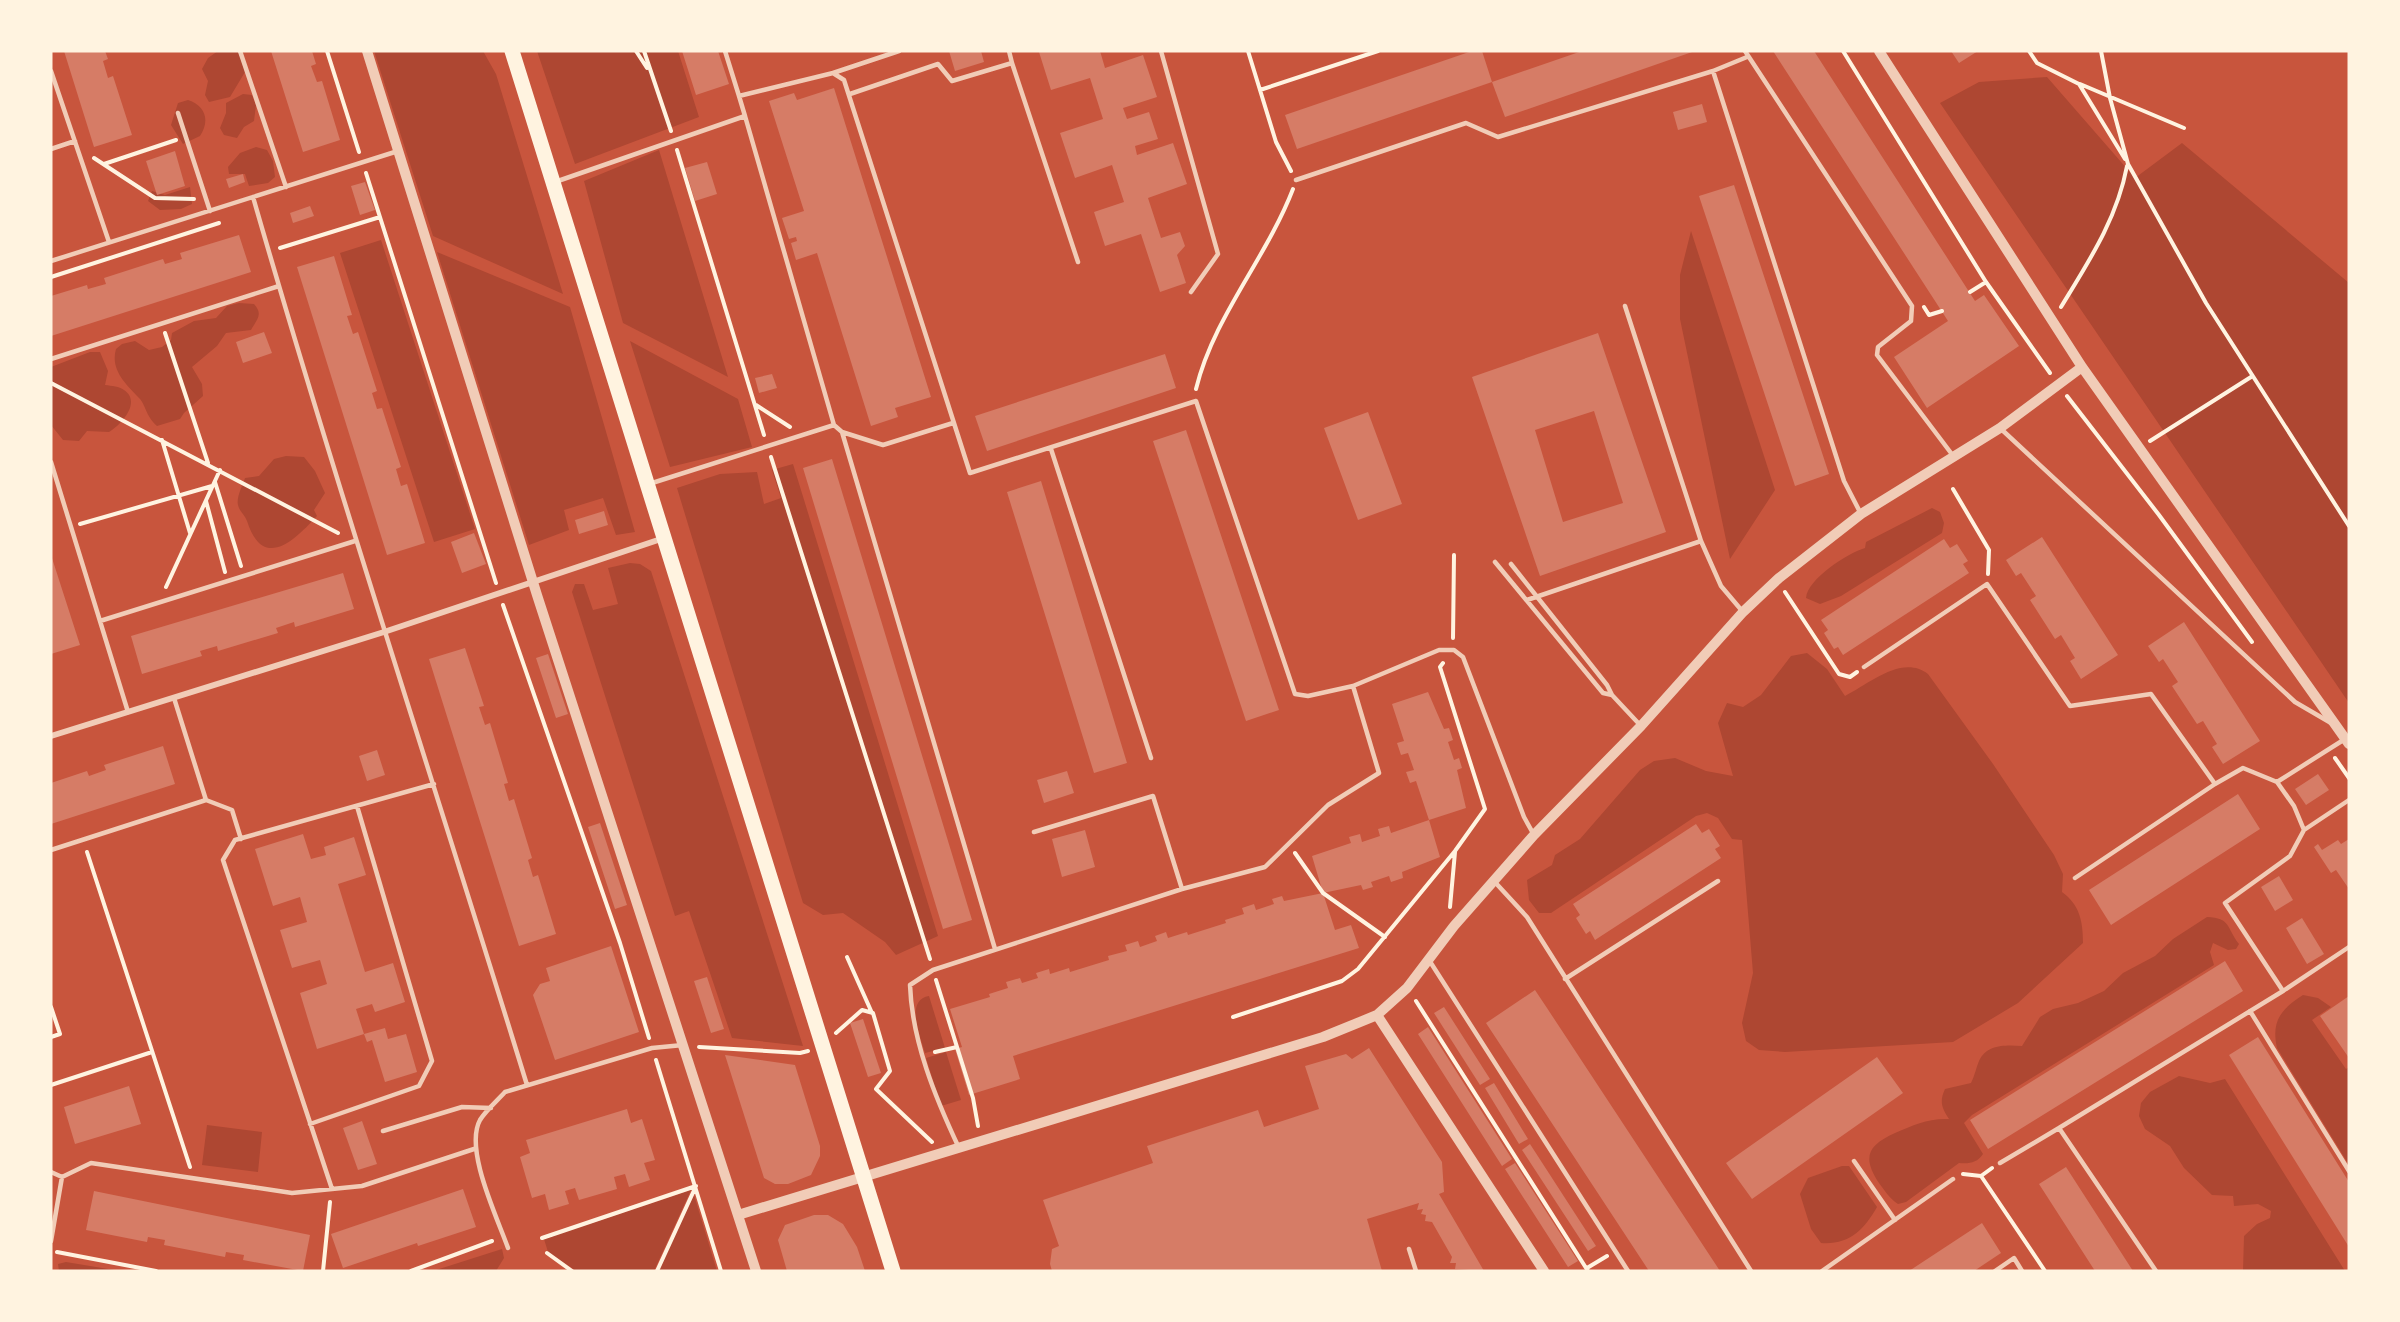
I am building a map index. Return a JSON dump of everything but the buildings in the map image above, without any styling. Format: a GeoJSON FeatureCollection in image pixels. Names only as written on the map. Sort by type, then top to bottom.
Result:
{"type":"FeatureCollection","features":[{"type":"Feature","properties":{"kind":"main road"},"geometry":{"type":"LineString","coordinates":[[513,51],[893,1271]]}},
{"type":"Feature","properties":{"kind":"street"},"geometry":{"type":"LineString","coordinates":[[367,51],[532,580],[756,1271]]}},
{"type":"Feature","properties":{"kind":"street"},"geometry":{"type":"LineString","coordinates":[[1879,51],[2082,367],[2347,741]]}},
{"type":"Feature","properties":{"kind":"street"},"geometry":{"type":"LineString","coordinates":[[738,1215],[1323,1037],[1377,1015],[1407,988],[1454,926],[1534,835],[1641,726],[1743,612],[1779,578],[1861,514],[2000,428],[2082,367]]}},
{"type":"Feature","properties":{"kind":"street"},"geometry":{"type":"LineString","coordinates":[[51,736],[384,632],[532,580],[664,538]]}},
{"type":"Feature","properties":{"kind":"street"},"geometry":{"type":"LineString","coordinates":[[1377,1015],[1544,1271]]}},
{"type":"Feature","properties":{"kind":"lane"},"geometry":{"type":"LineString","coordinates":[[240,51],[286,187]]}},
{"type":"Feature","properties":{"kind":"lane"},"geometry":{"type":"LineString","coordinates":[[726,51],[834,425],[842,432],[883,445],[953,423]]}},
{"type":"Feature","properties":{"kind":"lane"},"geometry":{"type":"LineString","coordinates":[[739,96],[833,73],[899,51]]}},
{"type":"Feature","properties":{"kind":"lane"},"geometry":{"type":"LineString","coordinates":[[1009,51],[1078,262]]}},
{"type":"Feature","properties":{"kind":"lane"},"geometry":{"type":"LineString","coordinates":[[1161,51],[1218,254],[1191,292]]}},
{"type":"Feature","properties":{"kind":"lane"},"geometry":{"type":"LineString","coordinates":[[1296,180],[1467,123],[1498,137],[1713,71],[1746,54],[1912,306],[1911,321],[1878,347],[1877,355],[1954,457]]}},
{"type":"Feature","properties":{"kind":"lane"},"geometry":{"type":"LineString","coordinates":[[850,94],[938,64],[951,81],[1012,63]]}},
{"type":"Feature","properties":{"kind":"lane"},"geometry":{"type":"LineString","coordinates":[[51,71],[109,242]]}},
{"type":"Feature","properties":{"kind":"lane"},"geometry":{"type":"LineString","coordinates":[[1713,71],[1844,481],[1861,514]]}},
{"type":"Feature","properties":{"kind":"lane"},"geometry":{"type":"LineString","coordinates":[[833,73],[844,80],[850,94],[970,474],[1196,401],[1295,694],[1308,696],[1353,686],[1439,650],[1454,650],[1463,657],[1524,818],[1534,835]]}},
{"type":"Feature","properties":{"kind":"lane"},"geometry":{"type":"LineString","coordinates":[[178,113],[210,211]]}},
{"type":"Feature","properties":{"kind":"lane"},"geometry":{"type":"LineString","coordinates":[[553,182],[745,116]]}},
{"type":"Feature","properties":{"kind":"lane"},"geometry":{"type":"LineString","coordinates":[[51,149],[75,141]]}},
{"type":"Feature","properties":{"kind":"lane"},"geometry":{"type":"LineString","coordinates":[[51,261],[398,151]]}},
{"type":"Feature","properties":{"kind":"lane"},"geometry":{"type":"LineString","coordinates":[[253,197],[355,541],[434,784],[527,1085]]}},
{"type":"Feature","properties":{"kind":"lane"},"geometry":{"type":"LineString","coordinates":[[51,359],[279,286]]}},
{"type":"Feature","properties":{"kind":"lane"},"geometry":{"type":"LineString","coordinates":[[1625,306],[1701,541],[1721,586],[1743,612]]}},
{"type":"Feature","properties":{"kind":"lane"},"geometry":{"type":"LineString","coordinates":[[648,484],[834,425]]}},
{"type":"Feature","properties":{"kind":"lane"},"geometry":{"type":"LineString","coordinates":[[2000,428],[2295,702],[2336,726]]}},
{"type":"Feature","properties":{"kind":"lane"},"geometry":{"type":"LineString","coordinates":[[842,432],[995,949]]}},
{"type":"Feature","properties":{"kind":"lane"},"geometry":{"type":"LineString","coordinates":[[1051,449],[1151,758]]}},
{"type":"Feature","properties":{"kind":"lane"},"geometry":{"type":"LineString","coordinates":[[51,462],[128,712]]}},
{"type":"Feature","properties":{"kind":"lane"},"geometry":{"type":"LineString","coordinates":[[99,621],[355,541]]}},
{"type":"Feature","properties":{"kind":"lane"},"geometry":{"type":"LineString","coordinates":[[1527,600],[1537,599],[1701,541]]}},
{"type":"Feature","properties":{"kind":"lane"},"geometry":{"type":"LineString","coordinates":[[1495,562],[1603,693],[1612,695]]}},
{"type":"Feature","properties":{"kind":"lane"},"geometry":{"type":"LineString","coordinates":[[1511,564],[1607,685],[1612,695],[1641,726]]}},
{"type":"Feature","properties":{"kind":"lane"},"geometry":{"type":"LineString","coordinates":[[1864,666],[1987,584],[2070,706],[2151,694],[2215,784]]}},
{"type":"Feature","properties":{"kind":"lane"},"geometry":{"type":"LineString","coordinates":[[958,1148],[940,1108],[911,1017],[910,985],[933,970],[995,949],[1182,890],[1265,867],[1328,805],[1379,772],[1353,686]]}},
{"type":"Feature","properties":{"kind":"lane"},"geometry":{"type":"LineString","coordinates":[[174,698],[206,800]]}},
{"type":"Feature","properties":{"kind":"lane"},"geometry":{"type":"LineString","coordinates":[[2277,782],[2347,741]]}},
{"type":"Feature","properties":{"kind":"lane"},"geometry":{"type":"LineString","coordinates":[[2075,878],[2215,784],[2243,768],[2277,782],[2294,806],[2304,830]]}},
{"type":"Feature","properties":{"kind":"lane"},"geometry":{"type":"LineString","coordinates":[[332,1189],[223,860],[235,840],[434,784]]}},
{"type":"Feature","properties":{"kind":"lane"},"geometry":{"type":"LineString","coordinates":[[1034,832],[1153,796],[1182,890]]}},
{"type":"Feature","properties":{"kind":"lane"},"geometry":{"type":"LineString","coordinates":[[51,850],[206,800],[232,810],[241,839]]}},
{"type":"Feature","properties":{"kind":"lane"},"geometry":{"type":"LineString","coordinates":[[2283,992],[2225,903],[2290,856],[2304,830],[2349,800]]}},
{"type":"Feature","properties":{"kind":"lane"},"geometry":{"type":"LineString","coordinates":[[310,1124],[419,1086],[432,1061],[357,806]]}},
{"type":"Feature","properties":{"kind":"lane"},"geometry":{"type":"LineString","coordinates":[[1493,880],[1527,917],[1751,1271]]}},
{"type":"Feature","properties":{"kind":"lane"},"geometry":{"type":"LineString","coordinates":[[1565,979],[1718,881]]}},
{"type":"Feature","properties":{"kind":"lane"},"geometry":{"type":"LineString","coordinates":[[2000,1163],[2283,992],[2349,947]]}},
{"type":"Feature","properties":{"kind":"lane"},"geometry":{"type":"LineString","coordinates":[[1429,959],[1628,1271]]}},
{"type":"Feature","properties":{"kind":"lane"},"geometry":{"type":"LineString","coordinates":[[2250,1011],[2349,1171]]}},
{"type":"Feature","properties":{"kind":"lane"},"geometry":{"type":"LineString","coordinates":[[508,1248],[474,1149],[479,1121],[490,1108],[504,1092],[652,1048],[683,1046]]}},
{"type":"Feature","properties":{"kind":"lane"},"geometry":{"type":"LineString","coordinates":[[383,1131],[462,1107],[490,1108]]}},
{"type":"Feature","properties":{"kind":"lane"},"geometry":{"type":"LineString","coordinates":[[2059,1128],[2156,1271]]}},
{"type":"Feature","properties":{"kind":"lane"},"geometry":{"type":"LineString","coordinates":[[51,1172],[62,1177],[92,1163],[292,1193],[362,1186],[474,1149]]}},
{"type":"Feature","properties":{"kind":"lane"},"geometry":{"type":"LineString","coordinates":[[1854,1161],[1895,1220]]}},
{"type":"Feature","properties":{"kind":"lane"},"geometry":{"type":"LineString","coordinates":[[51,1240],[62,1177]]}},
{"type":"Feature","properties":{"kind":"lane"},"geometry":{"type":"LineString","coordinates":[[1822,1271],[1953,1179]]}},
{"type":"Feature","properties":{"kind":"lane"},"geometry":{"type":"LineString","coordinates":[[1409,1249],[1416,1271]]}},
{"type":"Feature","properties":{"kind":"lane"},"geometry":{"type":"LineString","coordinates":[[1995,1271],[2014,1258],[2022,1271]]}},
{"type":"Feature","properties":{"kind":"path"},"geometry":{"type":"LineString","coordinates":[[327,51],[500,593],[616,931],[721,1271]]}},
{"type":"Feature","properties":{"kind":"path"},"geometry":{"type":"LineString","coordinates":[[636,51],[651,74]]}},
{"type":"Feature","properties":{"kind":"path"},"geometry":{"type":"LineString","coordinates":[[644,51],[674,140],[754,404],[973,1098],[980,1142]]}},
{"type":"Feature","properties":{"kind":"path"},"geometry":{"type":"LineString","coordinates":[[1196,401],[1198,382],[1216,332],[1283,214],[1296,180],[1276,142],[1248,51]]}},
{"type":"Feature","properties":{"kind":"path"},"geometry":{"type":"LineString","coordinates":[[1260,90],[1378,51]]}},
{"type":"Feature","properties":{"kind":"path"},"geometry":{"type":"LineString","coordinates":[[1843,51],[1986,282],[2058,385],[2159,515],[2254,646]]}},
{"type":"Feature","properties":{"kind":"path"},"geometry":{"type":"LineString","coordinates":[[2029,51],[2037,63],[2079,84],[2184,128]]}},
{"type":"Feature","properties":{"kind":"path"},"geometry":{"type":"LineString","coordinates":[[2052,320],[2111,224],[2122,195],[2128,164],[2110,98],[2101,51]]}},
{"type":"Feature","properties":{"kind":"path"},"geometry":{"type":"LineString","coordinates":[[2079,84],[2251,377],[2349,526]]}},
{"type":"Feature","properties":{"kind":"path"},"geometry":{"type":"LineString","coordinates":[[104,164],[186,137]]}},
{"type":"Feature","properties":{"kind":"path"},"geometry":{"type":"LineString","coordinates":[[80,155],[91,156],[155,198],[189,197],[206,202]]}},
{"type":"Feature","properties":{"kind":"path"},"geometry":{"type":"LineString","coordinates":[[268,252],[380,217]]}},
{"type":"Feature","properties":{"kind":"path"},"geometry":{"type":"LineString","coordinates":[[51,277],[224,222]]}},
{"type":"Feature","properties":{"kind":"path"},"geometry":{"type":"LineString","coordinates":[[1970,292],[1986,282]]}},
{"type":"Feature","properties":{"kind":"path"},"geometry":{"type":"LineString","coordinates":[[162,324],[208,464]]}},
{"type":"Feature","properties":{"kind":"path"},"geometry":{"type":"LineString","coordinates":[[2139,448],[2251,377]]}},
{"type":"Feature","properties":{"kind":"path"},"geometry":{"type":"LineString","coordinates":[[51,382],[355,541]]}},
{"type":"Feature","properties":{"kind":"path"},"geometry":{"type":"LineString","coordinates":[[754,404],[803,435]]}},
{"type":"Feature","properties":{"kind":"path"},"geometry":{"type":"LineString","coordinates":[[161,439],[190,534]]}},
{"type":"Feature","properties":{"kind":"path"},"geometry":{"type":"LineString","coordinates":[[160,602],[220,470]]}},
{"type":"Feature","properties":{"kind":"path"},"geometry":{"type":"LineString","coordinates":[[215,481],[244,576]]}},
{"type":"Feature","properties":{"kind":"path"},"geometry":{"type":"LineString","coordinates":[[70,526],[212,486]]}},
{"type":"Feature","properties":{"kind":"path"},"geometry":{"type":"LineString","coordinates":[[1953,489],[1989,550],[1987,584]]}},
{"type":"Feature","properties":{"kind":"path"},"geometry":{"type":"LineString","coordinates":[[206,501],[228,581]]}},
{"type":"Feature","properties":{"kind":"path"},"geometry":{"type":"LineString","coordinates":[[1233,1017],[1342,981],[1358,969],[1455,851],[1485,809],[1440,667],[1454,650],[1454,555]]}},
{"type":"Feature","properties":{"kind":"path"},"geometry":{"type":"LineString","coordinates":[[1779,578],[1789,601],[1839,674],[1850,677],[1864,666]]}},
{"type":"Feature","properties":{"kind":"path"},"geometry":{"type":"LineString","coordinates":[[2330,751],[2349,778]]}},
{"type":"Feature","properties":{"kind":"path"},"geometry":{"type":"LineString","coordinates":[[83,840],[194,1178]]}},
{"type":"Feature","properties":{"kind":"path"},"geometry":{"type":"LineString","coordinates":[[1289,845],[1323,892],[1385,937]]}},
{"type":"Feature","properties":{"kind":"path"},"geometry":{"type":"LineString","coordinates":[[1454,926],[1449,905],[1455,851]]}},
{"type":"Feature","properties":{"kind":"path"},"geometry":{"type":"LineString","coordinates":[[847,957],[873,1013],[890,1071],[876,1089],[943,1153]]}},
{"type":"Feature","properties":{"kind":"path"},"geometry":{"type":"LineString","coordinates":[[1407,988],[1587,1269],[1615,1251]]}},
{"type":"Feature","properties":{"kind":"path"},"geometry":{"type":"LineString","coordinates":[[51,1007],[60,1034],[51,1037]]}},
{"type":"Feature","properties":{"kind":"path"},"geometry":{"type":"LineString","coordinates":[[683,1046],[800,1053],[823,1046],[862,1010],[873,1013]]}},
{"type":"Feature","properties":{"kind":"path"},"geometry":{"type":"LineString","coordinates":[[924,1055],[957,1047]]}},
{"type":"Feature","properties":{"kind":"path"},"geometry":{"type":"LineString","coordinates":[[51,1085],[152,1052]]}},
{"type":"Feature","properties":{"kind":"path"},"geometry":{"type":"LineString","coordinates":[[1981,1176],[2045,1271]]}},
{"type":"Feature","properties":{"kind":"path"},"geometry":{"type":"LineString","coordinates":[[542,1238],[696,1186]]}},
{"type":"Feature","properties":{"kind":"path"},"geometry":{"type":"LineString","coordinates":[[657,1271],[696,1186]]}},
{"type":"Feature","properties":{"kind":"path"},"geometry":{"type":"LineString","coordinates":[[323,1271],[332,1189]]}},
{"type":"Feature","properties":{"kind":"path"},"geometry":{"type":"LineString","coordinates":[[411,1271],[504,1237]]}},
{"type":"Feature","properties":{"kind":"path"},"geometry":{"type":"LineString","coordinates":[[51,1251],[156,1271]]}},
{"type":"Feature","properties":{"kind":"path"},"geometry":{"type":"LineString","coordinates":[[547,1253],[572,1271]]}},
{"type":"Feature","properties":{"kind":"shaded area"},"geometry":{"type":"Polygon","coordinates":[[[218,51],[237,51],[244,63],[245,72],[230,97],[209,102],[205,95],[208,81],[202,69],[208,58],[218,51]]]}},
{"type":"Feature","properties":{"kind":"shaded area"},"geometry":{"type":"Polygon","coordinates":[[[374,51],[483,51],[496,74],[563,294],[433,236],[374,51]]]}},
{"type":"Feature","properties":{"kind":"shaded area"},"geometry":{"type":"Polygon","coordinates":[[[537,51],[678,51],[699,117],[575,164],[537,51]]]}},
{"type":"Feature","properties":{"kind":"shaded area"},"geometry":{"type":"Polygon","coordinates":[[[2047,77],[2135,178],[2182,143],[2349,283],[2349,703],[1940,103],[1979,82],[2047,77]]]}},
{"type":"Feature","properties":{"kind":"shaded area"},"geometry":{"type":"Polygon","coordinates":[[[243,94],[252,95],[256,105],[254,121],[244,127],[237,138],[224,135],[220,128],[226,113],[226,103],[243,94]]]}},
{"type":"Feature","properties":{"kind":"shaded area"},"geometry":{"type":"Polygon","coordinates":[[[188,100],[202,110],[205,125],[200,136],[183,144],[171,125],[178,103],[188,100]]]}},
{"type":"Feature","properties":{"kind":"shaded area"},"geometry":{"type":"Polygon","coordinates":[[[256,147],[267,150],[273,161],[275,177],[268,183],[249,186],[245,174],[229,174],[228,167],[240,153],[256,147]]]}},
{"type":"Feature","properties":{"kind":"shaded area"},"geometry":{"type":"Polygon","coordinates":[[[659,150],[728,377],[623,323],[584,181],[659,150]]]}},
{"type":"Feature","properties":{"kind":"shaded area"},"geometry":{"type":"Polygon","coordinates":[[[190,187],[192,204],[181,209],[160,210],[148,201],[152,191],[165,195],[190,187]]]}},
{"type":"Feature","properties":{"kind":"shaded area"},"geometry":{"type":"Polygon","coordinates":[[[1691,231],[1775,490],[1730,559],[1680,319],[1680,275],[1691,231]]]}},
{"type":"Feature","properties":{"kind":"shaded area"},"geometry":{"type":"Polygon","coordinates":[[[381,240],[475,529],[434,542],[340,253],[381,240]]]}},
{"type":"Feature","properties":{"kind":"shaded area"},"geometry":{"type":"Polygon","coordinates":[[[437,252],[570,307],[635,532],[616,535],[603,498],[564,510],[569,530],[529,545],[437,252]]]}},
{"type":"Feature","properties":{"kind":"shaded area"},"geometry":{"type":"Polygon","coordinates":[[[239,303],[254,304],[257,308],[259,314],[251,330],[226,333],[217,346],[192,367],[202,384],[203,396],[180,419],[157,426],[141,401],[120,376],[115,364],[116,349],[122,344],[135,341],[149,350],[162,347],[171,340],[172,333],[194,321],[216,318],[227,306],[239,303]]]}},
{"type":"Feature","properties":{"kind":"shaded area"},"geometry":{"type":"Polygon","coordinates":[[[630,341],[738,399],[752,447],[670,467],[630,341]]]}},
{"type":"Feature","properties":{"kind":"shaded area"},"geometry":{"type":"Polygon","coordinates":[[[90,352],[100,352],[108,371],[105,385],[124,390],[129,395],[130,407],[124,419],[109,432],[87,431],[79,441],[63,440],[51,425],[51,367],[90,352]]]}},
{"type":"Feature","properties":{"kind":"shaded area"},"geometry":{"type":"Polygon","coordinates":[[[286,456],[304,457],[315,471],[325,493],[314,510],[317,516],[299,534],[279,547],[270,548],[261,545],[254,536],[239,507],[238,498],[245,478],[259,476],[274,459],[286,456]]]}},
{"type":"Feature","properties":{"kind":"shaded area"},"geometry":{"type":"Polygon","coordinates":[[[793,464],[938,936],[896,955],[885,942],[843,913],[823,915],[803,903],[677,488],[720,474],[757,472],[764,504],[781,498],[772,470],[793,464]]]}},
{"type":"Feature","properties":{"kind":"shaded area"},"geometry":{"type":"Polygon","coordinates":[[[1932,508],[1940,512],[1944,523],[1942,533],[1841,596],[1820,604],[1806,598],[1813,583],[1821,575],[1849,555],[1865,548],[1866,542],[1932,508]]]}},
{"type":"Feature","properties":{"kind":"shaded area"},"geometry":{"type":"Polygon","coordinates":[[[630,563],[640,564],[651,571],[803,1046],[732,1038],[689,911],[675,916],[572,592],[575,584],[584,584],[593,610],[618,604],[608,568],[630,563]]]}},
{"type":"Feature","properties":{"kind":"shaded area"},"geometry":{"type":"Polygon","coordinates":[[[1807,653],[1827,669],[1845,696],[1875,678],[1897,669],[1907,667],[1928,674],[1993,764],[2054,855],[2063,874],[2062,892],[2077,908],[2083,943],[2018,1003],[1953,1042],[1785,1052],[1759,1050],[1746,1041],[1742,1023],[1753,973],[1742,840],[1732,839],[1718,818],[1707,813],[1696,816],[1551,913],[1539,913],[1529,900],[1527,880],[1552,865],[1555,855],[1580,839],[1640,770],[1654,761],[1675,758],[1706,771],[1733,776],[1718,723],[1727,703],[1743,707],[1761,695],[1791,656],[1807,653]]]}},
{"type":"Feature","properties":{"kind":"shaded area"},"geometry":{"type":"Polygon","coordinates":[[[2207,917],[2220,919],[2227,924],[2239,944],[2236,949],[2228,950],[2213,943],[2210,952],[2214,965],[1972,1115],[1964,1123],[1983,1154],[1978,1159],[1969,1163],[1959,1163],[1906,1202],[1898,1204],[1890,1197],[1873,1174],[1870,1165],[1871,1152],[1879,1142],[1921,1123],[1949,1119],[1942,1105],[1945,1089],[1971,1083],[1982,1055],[1987,1051],[2003,1046],[2022,1046],[2040,1017],[2053,1009],[2078,1003],[2104,991],[2123,973],[2155,956],[2173,939],[2207,917]]]}},
{"type":"Feature","properties":{"kind":"shaded area"},"geometry":{"type":"Polygon","coordinates":[[[2303,995],[2318,998],[2331,1007],[2312,1020],[2346,1069],[2349,1067],[2349,1165],[2277,1048],[2275,1030],[2277,1023],[2289,1005],[2303,995]]]}},
{"type":"Feature","properties":{"kind":"shaded area"},"geometry":{"type":"Polygon","coordinates":[[[929,996],[945,1048],[925,1053],[916,1012],[917,1004],[921,999],[929,996]]]}},
{"type":"Feature","properties":{"kind":"shaded area"},"geometry":{"type":"Polygon","coordinates":[[[946,1052],[961,1100],[941,1106],[926,1058],[946,1052]]]}},
{"type":"Feature","properties":{"kind":"shaded area"},"geometry":{"type":"Polygon","coordinates":[[[2179,1076],[2210,1083],[2225,1079],[2345,1271],[2243,1271],[2244,1236],[2257,1224],[2270,1218],[2271,1211],[2258,1204],[2234,1206],[2233,1196],[2212,1195],[2184,1168],[2170,1146],[2145,1129],[2139,1116],[2141,1103],[2150,1092],[2179,1076]]]}},
{"type":"Feature","properties":{"kind":"shaded area"},"geometry":{"type":"Polygon","coordinates":[[[207,1125],[262,1132],[258,1172],[202,1165],[207,1125]]]}},
{"type":"Feature","properties":{"kind":"shaded area"},"geometry":{"type":"Polygon","coordinates":[[[1842,1166],[1849,1166],[1877,1207],[1867,1223],[1848,1239],[1821,1243],[1811,1229],[1800,1194],[1808,1178],[1842,1166]]]}},
{"type":"Feature","properties":{"kind":"shaded area"},"geometry":{"type":"Polygon","coordinates":[[[691,1190],[654,1271],[576,1271],[548,1252],[544,1239],[691,1190]]]}},
{"type":"Feature","properties":{"kind":"shaded area"},"geometry":{"type":"Polygon","coordinates":[[[694,1195],[717,1271],[658,1271],[694,1195]]]}},
{"type":"Feature","properties":{"kind":"shaded area"},"geometry":{"type":"Polygon","coordinates":[[[502,1249],[504,1258],[496,1271],[433,1271],[502,1249]]]}},
{"type":"Feature","properties":{"kind":"shaded area"},"geometry":{"type":"Polygon","coordinates":[[[66,1262],[120,1271],[59,1271],[58,1264],[66,1262]]]}}]}
